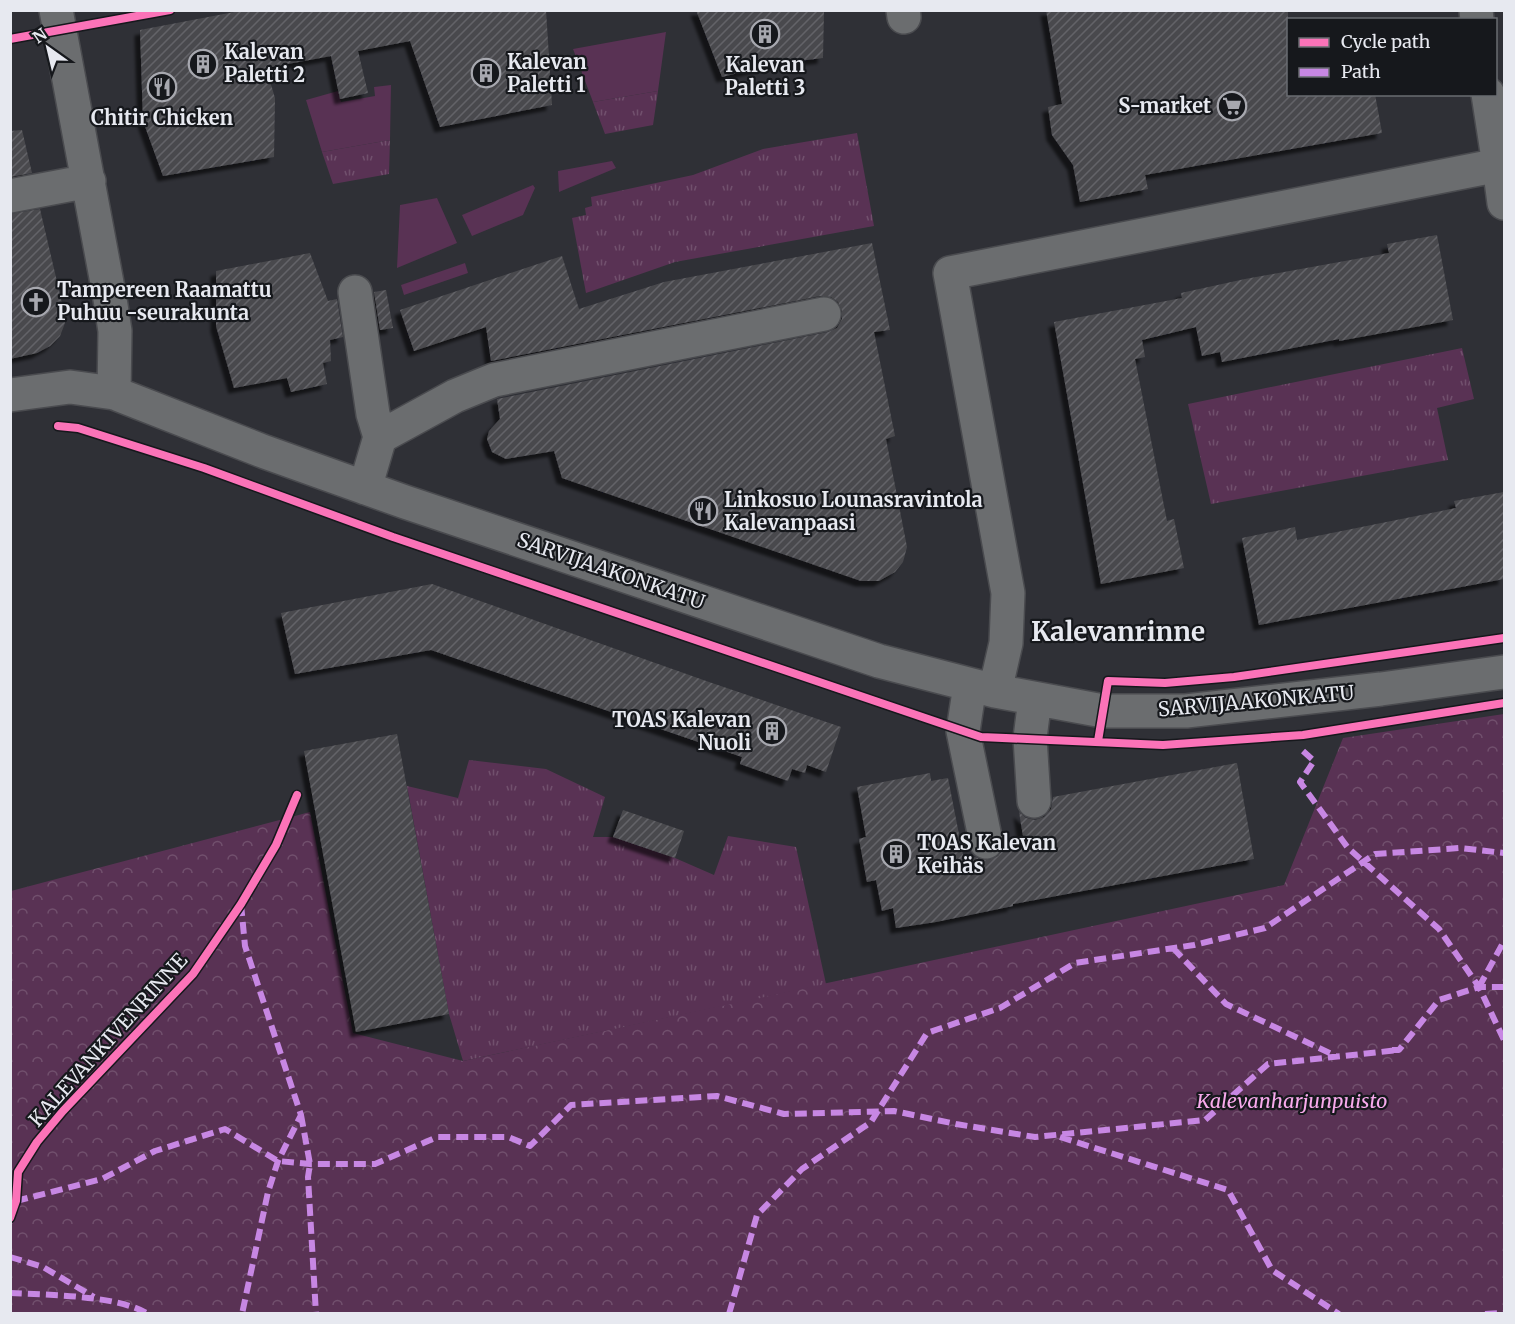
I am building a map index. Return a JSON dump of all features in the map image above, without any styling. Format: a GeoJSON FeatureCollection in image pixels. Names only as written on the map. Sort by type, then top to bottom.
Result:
{"type":"FeatureCollection","features":[{"type":"Feature","properties":{"kind":"street"},"geometry":{"type":"LineString","coordinates":[[56,10],[115,331],[114,393]]}},
{"type":"Feature","properties":{"kind":"street"},"geometry":{"type":"LineString","coordinates":[[1494,98],[1504,203]]}},
{"type":"Feature","properties":{"kind":"street"},"geometry":{"type":"LineString","coordinates":[[986,842],[963,731],[1006,643],[1008,593],[950,273],[1499,165]]}},
{"type":"Feature","properties":{"kind":"street"},"geometry":{"type":"LineString","coordinates":[[10,196],[89,181]]}},
{"type":"Feature","properties":{"kind":"street"},"geometry":{"type":"LineString","coordinates":[[355,292],[373,414],[380,437],[365,488]]}},
{"type":"Feature","properties":{"kind":"street"},"geometry":{"type":"LineString","coordinates":[[380,437],[455,396],[494,380],[824,314]]}},
{"type":"Feature","properties":{"kind":"street","name":"SARVIJAAKONKATU"},"geometry":{"type":"LineString","coordinates":[[10,395],[70,387],[114,393],[365,488],[879,661],[1035,699],[1103,711],[1186,711],[1381,689],[1504,672]]}},
{"type":"Feature","properties":{"kind":"street"},"geometry":{"type":"LineString","coordinates":[[1034,801],[1030,738],[1035,699]]}},
{"type":"Feature","properties":{"kind":"green space"},"geometry":{"type":"Polygon","coordinates":[[[666,32],[658,91],[593,102],[573,49],[666,32]]]}},
{"type":"Feature","properties":{"kind":"green space"},"geometry":{"type":"Polygon","coordinates":[[[391,85],[390,140],[322,152],[306,100],[338,91],[341,102],[375,96],[374,87],[391,85]]]}},
{"type":"Feature","properties":{"kind":"green space"},"geometry":{"type":"Polygon","coordinates":[[[658,91],[653,125],[605,134],[593,102],[658,91]]]}},
{"type":"Feature","properties":{"kind":"green space"},"geometry":{"type":"Polygon","coordinates":[[[857,133],[874,226],[675,262],[586,293],[572,218],[586,215],[585,208],[592,206],[591,197],[693,175],[763,149],[857,133]]]}},
{"type":"Feature","properties":{"kind":"green space"},"geometry":{"type":"Polygon","coordinates":[[[390,140],[389,174],[333,184],[322,152],[390,140]]]}},
{"type":"Feature","properties":{"kind":"green space"},"geometry":{"type":"Polygon","coordinates":[[[612,161],[616,168],[559,192],[558,171],[612,161]]]}},
{"type":"Feature","properties":{"kind":"green space"},"geometry":{"type":"Polygon","coordinates":[[[533,185],[535,188],[523,215],[472,236],[462,215],[533,185]]]}},
{"type":"Feature","properties":{"kind":"green space"},"geometry":{"type":"Polygon","coordinates":[[[437,198],[457,243],[397,268],[400,205],[437,198]]]}},
{"type":"Feature","properties":{"kind":"green space"},"geometry":{"type":"Polygon","coordinates":[[[465,263],[468,273],[404,295],[401,285],[465,263]]]}},
{"type":"Feature","properties":{"kind":"green space"},"geometry":{"type":"Polygon","coordinates":[[[1462,348],[1474,399],[1437,408],[1448,460],[1211,504],[1188,404],[1462,348]]]}},
{"type":"Feature","properties":{"kind":"green space","name":"Kalevanharjunpuisto"},"geometry":{"type":"Polygon","coordinates":[[[1504,714],[1504,1313],[11,1314],[11,891],[310,812],[353,1033],[463,1061],[1284,885],[1343,738],[1504,714]]]}},
{"type":"Feature","properties":{"kind":"green space"},"geometry":{"type":"Polygon","coordinates":[[[469,760],[546,769],[605,797],[593,837],[613,837],[675,858],[714,875],[728,836],[796,847],[826,984],[463,1061],[449,1014],[407,786],[458,798],[469,760]]]}},
{"type":"Feature","properties":{"kind":"building"},"geometry":{"type":"Polygon","coordinates":[[[245,10],[546,10],[552,105],[440,127],[410,41],[358,51],[368,93],[340,99],[331,56],[266,68],[275,98],[274,157],[163,176],[143,121],[140,30],[245,10]]]}},
{"type":"Feature","properties":{"kind":"building","name":"Kalevan Paletti 3"},"geometry":{"type":"Polygon","coordinates":[[[696,10],[824,10],[823,58],[774,64],[722,77],[696,10]]]}},
{"type":"Feature","properties":{"kind":"building","name":"S-market"},"geometry":{"type":"Polygon","coordinates":[[[1046,10],[1288,10],[1287,96],[1375,96],[1382,133],[1145,175],[1148,189],[1080,202],[1073,165],[1052,135],[1048,107],[1062,104],[1046,10]]]}},
{"type":"Feature","properties":{"kind":"building"},"geometry":{"type":"Polygon","coordinates":[[[22,130],[32,173],[10,177],[10,131],[22,130]]]}},
{"type":"Feature","properties":{"kind":"building"},"geometry":{"type":"Polygon","coordinates":[[[40,209],[65,323],[60,336],[50,346],[37,353],[10,359],[10,214],[40,209]]]}},
{"type":"Feature","properties":{"kind":"building"},"geometry":{"type":"Polygon","coordinates":[[[1437,235],[1453,320],[1222,362],[1220,352],[1202,356],[1196,327],[1142,340],[1145,357],[1135,359],[1167,521],[1174,519],[1184,568],[1101,584],[1054,322],[1182,298],[1181,293],[1245,279],[1389,253],[1387,244],[1437,235]]]}},
{"type":"Feature","properties":{"kind":"building"},"geometry":{"type":"Polygon","coordinates":[[[872,243],[890,330],[874,332],[895,436],[886,439],[907,547],[903,562],[895,572],[879,581],[861,581],[562,478],[554,451],[506,459],[492,452],[487,439],[489,431],[500,419],[497,399],[828,332],[837,328],[842,319],[842,311],[838,302],[831,297],[820,296],[491,361],[486,327],[414,351],[400,310],[562,256],[579,309],[664,282],[872,243]]]}},
{"type":"Feature","properties":{"kind":"building"},"geometry":{"type":"Polygon","coordinates":[[[310,253],[328,301],[337,299],[343,337],[330,340],[331,361],[323,363],[327,384],[291,392],[287,378],[234,388],[216,326],[216,271],[310,253]]]}},
{"type":"Feature","properties":{"kind":"building"},"geometry":{"type":"Polygon","coordinates":[[[386,290],[393,328],[380,330],[374,292],[386,290]]]}},
{"type":"Feature","properties":{"kind":"building"},"geometry":{"type":"Polygon","coordinates":[[[1504,492],[1504,579],[1259,625],[1242,538],[1295,527],[1297,540],[1456,508],[1454,501],[1504,492]]]}},
{"type":"Feature","properties":{"kind":"building"},"geometry":{"type":"Polygon","coordinates":[[[432,584],[841,727],[826,772],[807,765],[805,773],[792,769],[788,781],[740,764],[742,757],[431,650],[295,674],[281,613],[432,584]]]}},
{"type":"Feature","properties":{"kind":"building"},"geometry":{"type":"Polygon","coordinates":[[[397,734],[449,1014],[356,1032],[304,751],[397,734]]]}},
{"type":"Feature","properties":{"kind":"building"},"geometry":{"type":"Polygon","coordinates":[[[1237,763],[1254,859],[896,928],[893,908],[882,911],[876,880],[867,882],[859,839],[866,837],[857,787],[930,773],[931,781],[948,778],[964,860],[976,857],[989,860],[1001,852],[1025,848],[1019,812],[1026,818],[1035,820],[1044,817],[1051,809],[1053,797],[1237,763]]]}},
{"type":"Feature","properties":{"kind":"building"},"geometry":{"type":"Polygon","coordinates":[[[623,810],[684,831],[675,858],[613,837],[623,810]]]}},
{"type":"Feature","properties":{"kind":"marked path"},"geometry":{"type":"LineString","coordinates":[[1303,751],[1314,761],[1300,782],[1348,848],[1439,929],[1479,987],[1504,1040]]}},
{"type":"Feature","properties":{"kind":"marked path"},"geometry":{"type":"LineString","coordinates":[[729,1314],[757,1215],[802,1169],[871,1122],[927,1033],[1000,1008],[1075,963],[1194,945],[1265,928],[1375,854],[1460,848],[1504,853]]}},
{"type":"Feature","properties":{"kind":"marked path"},"geometry":{"type":"LineString","coordinates":[[241,904],[245,946],[301,1115],[278,1161],[268,1192],[242,1314]]}},
{"type":"Feature","properties":{"kind":"marked path"},"geometry":{"type":"LineString","coordinates":[[1479,987],[1504,941]]}},
{"type":"Feature","properties":{"kind":"marked path"},"geometry":{"type":"LineString","coordinates":[[1173,948],[1226,1004],[1336,1056]]}},
{"type":"Feature","properties":{"kind":"marked path"},"geometry":{"type":"LineString","coordinates":[[1392,1050],[1399,1050],[1439,1000],[1479,987],[1504,987]]}},
{"type":"Feature","properties":{"kind":"marked path"},"geometry":{"type":"LineString","coordinates":[[16,1201],[102,1179],[155,1151],[225,1129],[278,1161],[310,1164],[375,1164],[437,1137],[508,1137],[530,1146],[571,1105],[717,1096],[784,1114],[894,1111],[1035,1137],[1205,1120],[1268,1064],[1399,1050]]}},
{"type":"Feature","properties":{"kind":"marked path"},"geometry":{"type":"LineString","coordinates":[[301,1115],[310,1164],[308,1177],[316,1314]]}},
{"type":"Feature","properties":{"kind":"marked path"},"geometry":{"type":"LineString","coordinates":[[1060,1137],[1228,1190],[1272,1270],[1339,1314]]}},
{"type":"Feature","properties":{"kind":"marked path"},"geometry":{"type":"LineString","coordinates":[[10,1257],[43,1267],[94,1297]]}},
{"type":"Feature","properties":{"kind":"marked path"},"geometry":{"type":"LineString","coordinates":[[10,1293],[101,1300],[119,1303],[148,1314]]}},
{"type":"Feature","properties":{"kind":"marked path"},"geometry":{"type":"LineString","coordinates":[[1485,1314],[1504,1313]]}},
{"type":"Feature","properties":{"kind":"cycle path"},"geometry":{"type":"LineString","coordinates":[[10,39],[170,10]]}},
{"type":"Feature","properties":{"kind":"cycle path"},"geometry":{"type":"LineString","coordinates":[[58,426],[78,428],[204,468],[393,537],[981,737],[1163,745],[1303,735],[1504,703]]}},
{"type":"Feature","properties":{"kind":"cycle path"},"geometry":{"type":"LineString","coordinates":[[1098,741],[1108,681],[1165,683],[1234,677],[1504,638]]}},
{"type":"Feature","properties":{"kind":"cycle path","name":"KALEVANKIVENRINNE"},"geometry":{"type":"LineString","coordinates":[[10,1218],[16,1201],[18,1172],[37,1142],[63,1111],[193,974],[241,904],[276,845],[297,795]]}},
{"type":"Feature","properties":{"kind":"place","name":"Kalevan Paletti 3"},"geometry":{"type":"Point","coordinates":[765,34]}},
{"type":"Feature","properties":{"kind":"place","name":"Kalevan Paletti 2"},"geometry":{"type":"Point","coordinates":[203,64]}},
{"type":"Feature","properties":{"kind":"place","name":"Kalevan Paletti 1"},"geometry":{"type":"Point","coordinates":[486,73]}},
{"type":"Feature","properties":{"kind":"place","name":"Chitir Chicken"},"geometry":{"type":"Point","coordinates":[162,87]}},
{"type":"Feature","properties":{"kind":"place","name":"S-market"},"geometry":{"type":"Point","coordinates":[1232,106]}},
{"type":"Feature","properties":{"kind":"place","name":"Tampereen Raamattu Puhuu -seurakunta"},"geometry":{"type":"Point","coordinates":[36,302]}},
{"type":"Feature","properties":{"kind":"place","name":"Linkosuo Lounasravintola Kalevanpaasi"},"geometry":{"type":"Point","coordinates":[703,511]}},
{"type":"Feature","properties":{"kind":"place","name":"TOAS Kalevan Nuoli"},"geometry":{"type":"Point","coordinates":[772,731]}},
{"type":"Feature","properties":{"kind":"place","name":"TOAS Kalevan Keihäs"},"geometry":{"type":"Point","coordinates":[896,854]}},
{"type":"Feature","properties":{"kind":"district","name":"Kalevanrinne"},"geometry":{"type":"Point","coordinates":[1118,632]}}]}
